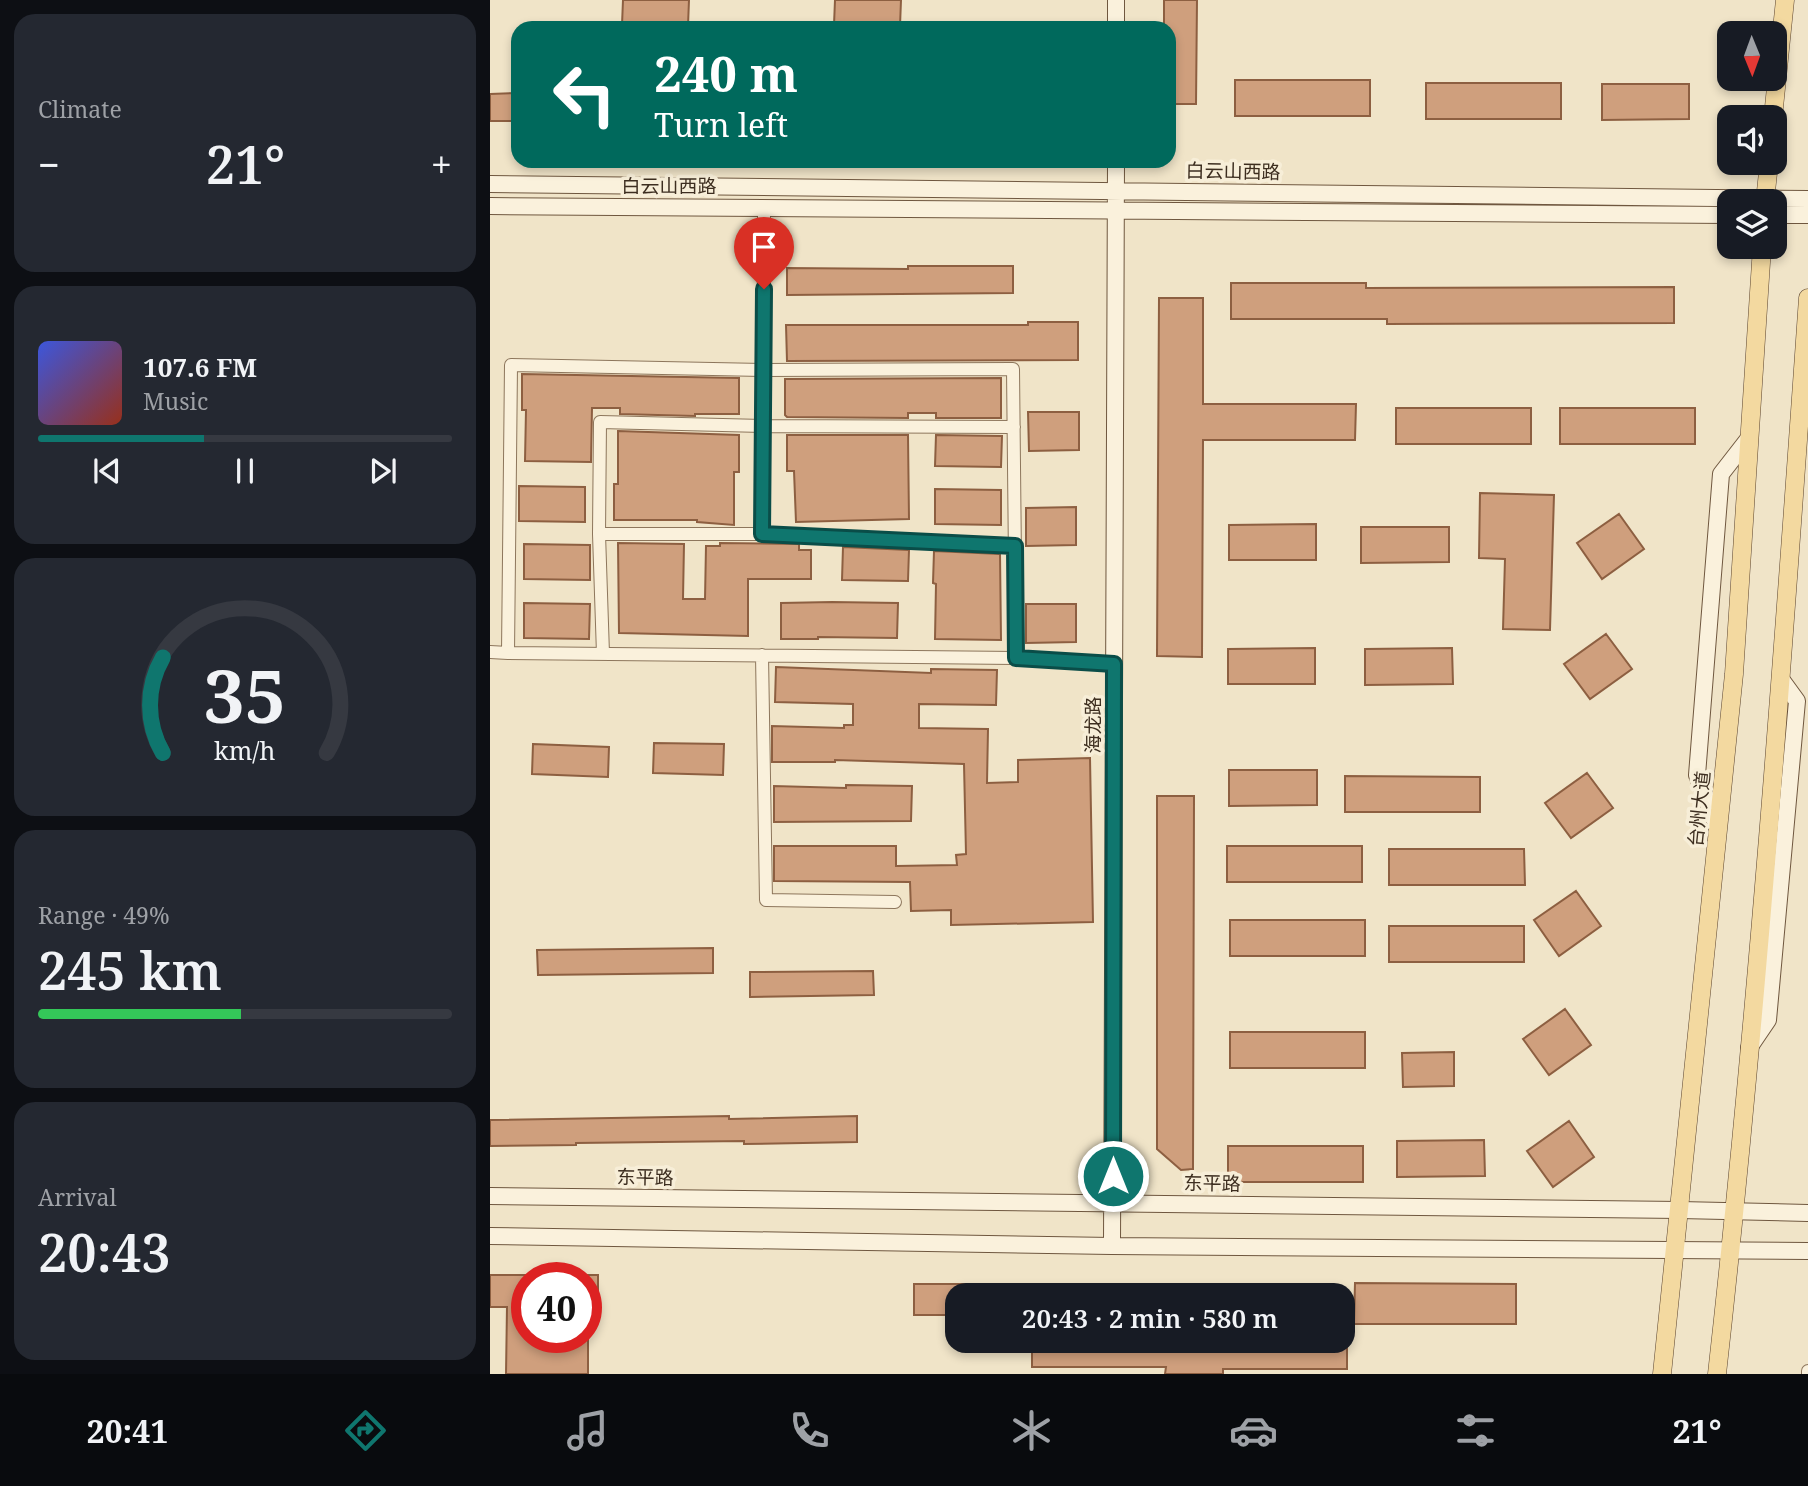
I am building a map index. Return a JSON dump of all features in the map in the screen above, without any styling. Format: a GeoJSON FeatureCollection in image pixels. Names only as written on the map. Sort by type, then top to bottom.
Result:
{"type":"FeatureCollection","features":[{"type":"Feature","properties":{"kind":"main road"},"geometry":{"type":"LineString","coordinates":[[1116,0],[1116,21]]}},
{"type":"Feature","properties":{"kind":"main road"},"geometry":{"type":"LineString","coordinates":[[1774,105],[1785,0]]}},
{"type":"Feature","properties":{"kind":"main road","name":"海龙路"},"geometry":{"type":"LineString","coordinates":[[1112,1246],[1116,168]]}},
{"type":"Feature","properties":{"kind":"main road","name":"白云山西路"},"geometry":{"type":"LineString","coordinates":[[490,184],[1717,198]]}},
{"type":"Feature","properties":{"kind":"main road","name":"白云山西路"},"geometry":{"type":"LineString","coordinates":[[1787,199],[1808,199]]}},
{"type":"Feature","properties":{"kind":"main road","name":"白云山西路"},"geometry":{"type":"LineString","coordinates":[[490,206],[1717,215]]}},
{"type":"Feature","properties":{"kind":"main road"},"geometry":{"type":"LineString","coordinates":[[1787,215],[1808,215]]}},
{"type":"Feature","properties":{"kind":"main road","name":"台州大道"},"geometry":{"type":"LineString","coordinates":[[1660,1372],[1676,1250],[1734,674],[1761,259]]}},
{"type":"Feature","properties":{"kind":"main road"},"geometry":{"type":"LineString","coordinates":[[1717,1374],[1735,1212],[1781,679],[1808,298]]}},
{"type":"Feature","properties":{"kind":"main road"},"geometry":{"type":"LineString","coordinates":[[1718,829],[1697,775],[1700,734],[1721,474],[1749,438]]}},
{"type":"Feature","properties":{"kind":"main road","name":"东平路"},"geometry":{"type":"LineString","coordinates":[[490,1196],[1808,1213]]}},
{"type":"Feature","properties":{"kind":"main road"},"geometry":{"type":"LineString","coordinates":[[490,1236],[1112,1246],[1808,1251]]}},
{"type":"Feature","properties":{"kind":"street"},"geometry":{"type":"LineString","coordinates":[[762,534],[764,207]]}},
{"type":"Feature","properties":{"kind":"street"},"geometry":{"type":"LineString","coordinates":[[508,653],[511,365],[763,370],[1013,369],[1016,658]]}},
{"type":"Feature","properties":{"kind":"street"},"geometry":{"type":"LineString","coordinates":[[603,654],[599,534],[600,422],[1014,427]]}},
{"type":"Feature","properties":{"kind":"street"},"geometry":{"type":"LineString","coordinates":[[599,534],[762,534],[1015,546]]}},
{"type":"Feature","properties":{"kind":"street"},"geometry":{"type":"LineString","coordinates":[[490,652],[1016,658],[1114,664]]}},
{"type":"Feature","properties":{"kind":"street"},"geometry":{"type":"LineString","coordinates":[[762,655],[766,900],[895,901]]}},
{"type":"Feature","properties":{"kind":"building"},"geometry":{"type":"Polygon","coordinates":[[[623,0],[689,0],[688,21],[622,21],[623,0]]]}},
{"type":"Feature","properties":{"kind":"building"},"geometry":{"type":"Polygon","coordinates":[[[835,0],[901,0],[900,21],[834,21],[835,0]]]}},
{"type":"Feature","properties":{"kind":"building"},"geometry":{"type":"Polygon","coordinates":[[[1164,0],[1197,0],[1196,104],[1176,104],[1176,21],[1164,21],[1164,0]]]}},
{"type":"Feature","properties":{"kind":"building"},"geometry":{"type":"Polygon","coordinates":[[[1235,80],[1370,80],[1370,116],[1235,116],[1235,80]]]}},
{"type":"Feature","properties":{"kind":"building"},"geometry":{"type":"Polygon","coordinates":[[[1426,83],[1561,83],[1561,119],[1426,119],[1426,83]]]}},
{"type":"Feature","properties":{"kind":"building"},"geometry":{"type":"Polygon","coordinates":[[[1602,84],[1689,84],[1689,119],[1602,120],[1602,84]]]}},
{"type":"Feature","properties":{"kind":"building"},"geometry":{"type":"Polygon","coordinates":[[[511,93],[511,121],[490,121],[490,94],[511,93]]]}},
{"type":"Feature","properties":{"kind":"building"},"geometry":{"type":"Polygon","coordinates":[[[908,266],[1013,266],[1013,293],[787,295],[787,268],[908,269],[908,266]]]}},
{"type":"Feature","properties":{"kind":"building"},"geometry":{"type":"Polygon","coordinates":[[[1231,283],[1366,283],[1366,288],[1674,287],[1674,323],[1387,324],[1387,319],[1231,319],[1231,283]]]}},
{"type":"Feature","properties":{"kind":"building"},"geometry":{"type":"Polygon","coordinates":[[[1159,298],[1203,298],[1203,404],[1356,404],[1355,440],[1203,440],[1202,657],[1157,656],[1159,298]]]}},
{"type":"Feature","properties":{"kind":"building"},"geometry":{"type":"Polygon","coordinates":[[[1028,322],[1078,322],[1078,360],[787,361],[786,325],[1028,325],[1028,322]]]}},
{"type":"Feature","properties":{"kind":"building"},"geometry":{"type":"Polygon","coordinates":[[[522,374],[739,378],[739,414],[620,414],[620,408],[592,408],[591,462],[525,461],[526,410],[522,410],[522,374]]]}},
{"type":"Feature","properties":{"kind":"building"},"geometry":{"type":"Polygon","coordinates":[[[1001,378],[1001,418],[936,418],[936,413],[908,413],[908,418],[785,415],[785,379],[1001,378]]]}},
{"type":"Feature","properties":{"kind":"building"},"geometry":{"type":"Polygon","coordinates":[[[1396,408],[1531,408],[1531,444],[1396,444],[1396,408]]]}},
{"type":"Feature","properties":{"kind":"building"},"geometry":{"type":"Polygon","coordinates":[[[1560,408],[1695,408],[1695,444],[1560,444],[1560,408]]]}},
{"type":"Feature","properties":{"kind":"building"},"geometry":{"type":"Polygon","coordinates":[[[1028,412],[1079,412],[1079,450],[1029,451],[1028,412]]]}},
{"type":"Feature","properties":{"kind":"building"},"geometry":{"type":"Polygon","coordinates":[[[618,431],[739,435],[739,472],[734,472],[734,525],[697,520],[614,520],[614,484],[618,484],[618,431]]]}},
{"type":"Feature","properties":{"kind":"building"},"geometry":{"type":"Polygon","coordinates":[[[787,435],[908,435],[909,519],[796,522],[794,471],[787,471],[787,435]]]}},
{"type":"Feature","properties":{"kind":"building"},"geometry":{"type":"Polygon","coordinates":[[[936,435],[1002,436],[1001,467],[935,466],[936,435]]]}},
{"type":"Feature","properties":{"kind":"building"},"geometry":{"type":"Polygon","coordinates":[[[519,486],[585,487],[585,522],[519,521],[519,486]]]}},
{"type":"Feature","properties":{"kind":"building"},"geometry":{"type":"Polygon","coordinates":[[[935,489],[1001,490],[1001,525],[935,524],[935,489]]]}},
{"type":"Feature","properties":{"kind":"building"},"geometry":{"type":"Polygon","coordinates":[[[1480,493],[1554,495],[1550,630],[1503,629],[1505,559],[1479,558],[1480,493]]]}},
{"type":"Feature","properties":{"kind":"building"},"geometry":{"type":"Polygon","coordinates":[[[1076,507],[1076,545],[1026,546],[1026,508],[1076,507]]]}},
{"type":"Feature","properties":{"kind":"building"},"geometry":{"type":"Polygon","coordinates":[[[1619,514],[1644,549],[1602,579],[1577,543],[1619,514]]]}},
{"type":"Feature","properties":{"kind":"building"},"geometry":{"type":"Polygon","coordinates":[[[1316,524],[1316,560],[1229,560],[1229,525],[1316,524]]]}},
{"type":"Feature","properties":{"kind":"building"},"geometry":{"type":"Polygon","coordinates":[[[1361,527],[1449,527],[1449,562],[1361,563],[1361,527]]]}},
{"type":"Feature","properties":{"kind":"building"},"geometry":{"type":"Polygon","coordinates":[[[618,543],[684,544],[683,599],[705,599],[706,546],[720,546],[720,543],[799,544],[799,550],[811,550],[811,579],[748,579],[748,636],[619,633],[618,543]]]}},
{"type":"Feature","properties":{"kind":"building"},"geometry":{"type":"Polygon","coordinates":[[[524,544],[590,545],[590,580],[524,579],[524,544]]]}},
{"type":"Feature","properties":{"kind":"building"},"geometry":{"type":"Polygon","coordinates":[[[843,547],[909,550],[908,581],[842,580],[843,547]]]}},
{"type":"Feature","properties":{"kind":"building"},"geometry":{"type":"Polygon","coordinates":[[[934,551],[1000,554],[1001,640],[935,639],[934,551]]]}},
{"type":"Feature","properties":{"kind":"building"},"geometry":{"type":"Polygon","coordinates":[[[524,603],[590,604],[589,639],[524,638],[524,603]]]}},
{"type":"Feature","properties":{"kind":"building"},"geometry":{"type":"Polygon","coordinates":[[[781,603],[898,603],[897,638],[781,639],[781,603]]]}},
{"type":"Feature","properties":{"kind":"building"},"geometry":{"type":"Polygon","coordinates":[[[1026,604],[1076,604],[1076,642],[1026,643],[1026,604]]]}},
{"type":"Feature","properties":{"kind":"building"},"geometry":{"type":"Polygon","coordinates":[[[1606,634],[1632,669],[1590,699],[1564,664],[1606,634]]]}},
{"type":"Feature","properties":{"kind":"building"},"geometry":{"type":"Polygon","coordinates":[[[1315,648],[1315,684],[1228,684],[1228,649],[1315,648]]]}},
{"type":"Feature","properties":{"kind":"building"},"geometry":{"type":"Polygon","coordinates":[[[1452,648],[1453,684],[1365,685],[1365,649],[1452,648]]]}},
{"type":"Feature","properties":{"kind":"building"},"geometry":{"type":"Polygon","coordinates":[[[776,667],[931,673],[931,669],[997,670],[996,705],[919,704],[919,728],[988,729],[987,783],[1018,782],[1018,760],[1090,758],[1093,922],[951,925],[951,910],[911,911],[910,882],[774,881],[774,846],[896,846],[896,866],[957,865],[956,855],[966,854],[964,764],[835,760],[772,762],[772,726],[844,728],[844,725],[853,725],[853,704],[775,702],[776,667]]]}},
{"type":"Feature","properties":{"kind":"building"},"geometry":{"type":"Polygon","coordinates":[[[654,743],[724,744],[723,775],[653,773],[654,743]]]}},
{"type":"Feature","properties":{"kind":"building"},"geometry":{"type":"Polygon","coordinates":[[[533,744],[609,747],[608,777],[532,774],[533,744]]]}},
{"type":"Feature","properties":{"kind":"building"},"geometry":{"type":"Polygon","coordinates":[[[1229,770],[1317,770],[1317,805],[1229,806],[1229,770]]]}},
{"type":"Feature","properties":{"kind":"building"},"geometry":{"type":"Polygon","coordinates":[[[1587,773],[1613,808],[1571,838],[1545,803],[1587,773]]]}},
{"type":"Feature","properties":{"kind":"building"},"geometry":{"type":"Polygon","coordinates":[[[1345,776],[1480,777],[1480,812],[1345,812],[1345,776]]]}},
{"type":"Feature","properties":{"kind":"building"},"geometry":{"type":"Polygon","coordinates":[[[846,785],[912,786],[911,821],[774,822],[774,786],[846,788],[846,785]]]}},
{"type":"Feature","properties":{"kind":"building"},"geometry":{"type":"Polygon","coordinates":[[[1157,796],[1194,796],[1193,1169],[1181,1170],[1157,1149],[1157,796]]]}},
{"type":"Feature","properties":{"kind":"building"},"geometry":{"type":"Polygon","coordinates":[[[1227,846],[1362,846],[1362,882],[1227,882],[1227,846]]]}},
{"type":"Feature","properties":{"kind":"building"},"geometry":{"type":"Polygon","coordinates":[[[1389,849],[1524,849],[1525,885],[1389,885],[1389,849]]]}},
{"type":"Feature","properties":{"kind":"building"},"geometry":{"type":"Polygon","coordinates":[[[1576,891],[1601,926],[1559,956],[1534,920],[1576,891]]]}},
{"type":"Feature","properties":{"kind":"building"},"geometry":{"type":"Polygon","coordinates":[[[1230,920],[1365,920],[1365,956],[1230,956],[1230,920]]]}},
{"type":"Feature","properties":{"kind":"building"},"geometry":{"type":"Polygon","coordinates":[[[1389,926],[1524,926],[1524,962],[1389,962],[1389,926]]]}},
{"type":"Feature","properties":{"kind":"building"},"geometry":{"type":"Polygon","coordinates":[[[713,948],[713,973],[538,975],[537,950],[713,948]]]}},
{"type":"Feature","properties":{"kind":"building"},"geometry":{"type":"Polygon","coordinates":[[[873,971],[874,995],[750,997],[750,972],[873,971]]]}},
{"type":"Feature","properties":{"kind":"building"},"geometry":{"type":"Polygon","coordinates":[[[1565,1009],[1591,1045],[1549,1075],[1523,1039],[1565,1009]]]}},
{"type":"Feature","properties":{"kind":"building"},"geometry":{"type":"Polygon","coordinates":[[[1230,1032],[1365,1032],[1365,1068],[1230,1068],[1230,1032]]]}},
{"type":"Feature","properties":{"kind":"building"},"geometry":{"type":"Polygon","coordinates":[[[1454,1052],[1454,1086],[1403,1087],[1402,1053],[1454,1052]]]}},
{"type":"Feature","properties":{"kind":"building"},"geometry":{"type":"Polygon","coordinates":[[[729,1116],[729,1119],[857,1116],[857,1142],[744,1144],[744,1141],[490,1146],[490,1120],[729,1116]]]}},
{"type":"Feature","properties":{"kind":"building"},"geometry":{"type":"Polygon","coordinates":[[[1569,1121],[1594,1157],[1553,1187],[1527,1151],[1569,1121]]]}},
{"type":"Feature","properties":{"kind":"building"},"geometry":{"type":"Polygon","coordinates":[[[1484,1140],[1485,1176],[1397,1177],[1397,1141],[1484,1140]]]}},
{"type":"Feature","properties":{"kind":"building"},"geometry":{"type":"Polygon","coordinates":[[[1228,1146],[1363,1146],[1363,1182],[1228,1182],[1228,1146]]]}},
{"type":"Feature","properties":{"kind":"building"},"geometry":{"type":"Polygon","coordinates":[[[490,1275],[511,1275],[511,1353],[588,1353],[588,1374],[506,1374],[507,1307],[490,1307],[490,1275]]]}},
{"type":"Feature","properties":{"kind":"building"},"geometry":{"type":"Polygon","coordinates":[[[1355,1283],[1516,1284],[1516,1324],[1355,1324],[1355,1283]]]}},
{"type":"Feature","properties":{"kind":"building"},"geometry":{"type":"Polygon","coordinates":[[[914,1284],[945,1284],[945,1315],[914,1315],[914,1284]]]}},
{"type":"Feature","properties":{"kind":"building"},"geometry":{"type":"Polygon","coordinates":[[[1032,1353],[1347,1353],[1347,1369],[1223,1369],[1223,1374],[1165,1374],[1166,1367],[1032,1367],[1032,1353]]]}},
{"type":"Feature","properties":{"kind":"route"},"geometry":{"type":"LineString","coordinates":[[764,289],[762,534],[1015,546],[1016,658],[1114,664],[1113,1176]]}}]}
